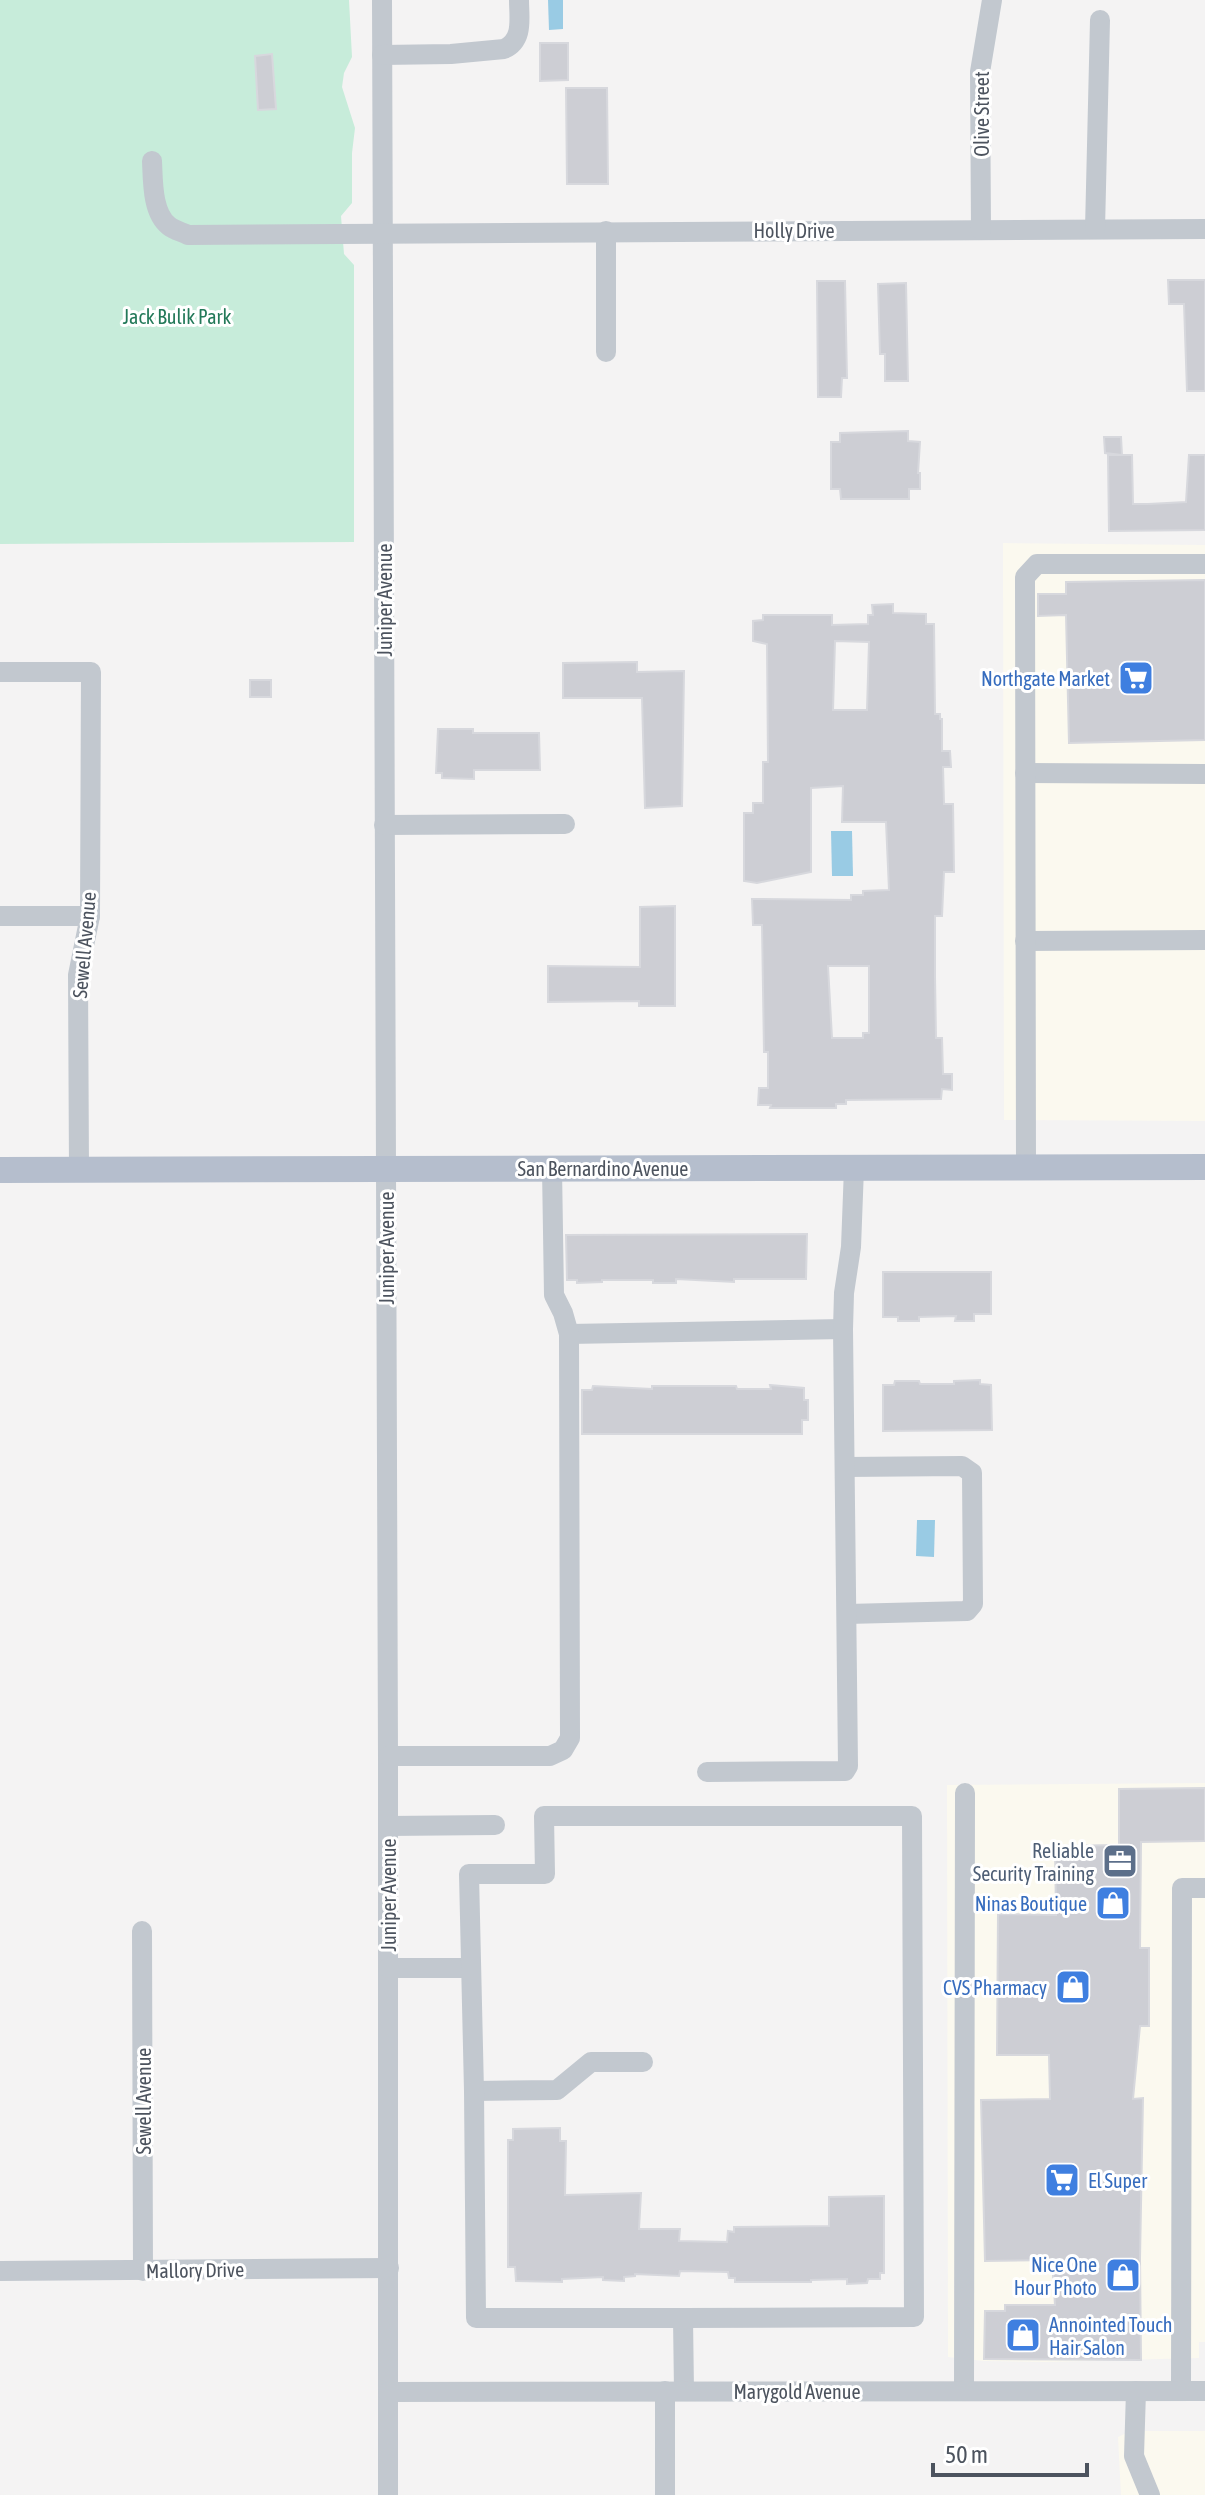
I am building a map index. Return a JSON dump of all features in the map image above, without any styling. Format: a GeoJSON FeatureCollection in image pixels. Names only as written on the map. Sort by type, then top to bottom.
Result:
{"type":"FeatureCollection","features":[{"type":"Feature","properties":{"kind":"main road","name":"San Bernardino Avenue"},"geometry":{"type":"LineString","coordinates":[[0,1170],[1205,1167]]}},
{"type":"Feature","properties":{"kind":"street","name":"Juniper Avenue"},"geometry":{"type":"LineString","coordinates":[[382,0],[388,2495]]}},
{"type":"Feature","properties":{"kind":"street"},"geometry":{"type":"LineString","coordinates":[[382,55],[451,54],[510,47],[518,35],[519,0]]}},
{"type":"Feature","properties":{"kind":"street","name":"Olive Street"},"geometry":{"type":"LineString","coordinates":[[981,230],[980,72],[992,0]]}},
{"type":"Feature","properties":{"kind":"street"},"geometry":{"type":"LineString","coordinates":[[1095,229],[1100,20]]}},
{"type":"Feature","properties":{"kind":"street","name":"Holly Drive"},"geometry":{"type":"LineString","coordinates":[[152,161],[158,210],[168,226],[188,235],[1205,229]]}},
{"type":"Feature","properties":{"kind":"street"},"geometry":{"type":"LineString","coordinates":[[606,231],[606,352]]}},
{"type":"Feature","properties":{"kind":"street"},"geometry":{"type":"LineString","coordinates":[[1026,1168],[1025,577],[1037,564],[1205,564]]}},
{"type":"Feature","properties":{"kind":"street","name":"Sewell Avenue"},"geometry":{"type":"LineString","coordinates":[[0,672],[91,672],[90,916],[78,975],[79,1170]]}},
{"type":"Feature","properties":{"kind":"street"},"geometry":{"type":"LineString","coordinates":[[1025,773],[1205,774]]}},
{"type":"Feature","properties":{"kind":"street"},"geometry":{"type":"LineString","coordinates":[[384,825],[565,824]]}},
{"type":"Feature","properties":{"kind":"street"},"geometry":{"type":"LineString","coordinates":[[0,916],[90,916]]}},
{"type":"Feature","properties":{"kind":"street"},"geometry":{"type":"LineString","coordinates":[[1025,941],[1205,940]]}},
{"type":"Feature","properties":{"kind":"street"},"geometry":{"type":"LineString","coordinates":[[388,1756],[550,1756],[563,1750],[570,1738],[569,1334],[554,1295],[552,1168]]}},
{"type":"Feature","properties":{"kind":"street"},"geometry":{"type":"LineString","coordinates":[[707,1772],[845,1771],[848,1766],[843,1329],[854,1168]]}},
{"type":"Feature","properties":{"kind":"street"},"geometry":{"type":"LineString","coordinates":[[569,1334],[843,1329]]}},
{"type":"Feature","properties":{"kind":"street"},"geometry":{"type":"LineString","coordinates":[[845,1467],[962,1466],[972,1473],[973,1604],[967,1611],[847,1614]]}},
{"type":"Feature","properties":{"kind":"street"},"geometry":{"type":"LineString","coordinates":[[964,2391],[965,1793]]}},
{"type":"Feature","properties":{"kind":"street"},"geometry":{"type":"LineString","coordinates":[[544,1816],[912,1816],[914,2317],[476,2318],[471,1968],[469,1874],[545,1874],[544,1816]]}},
{"type":"Feature","properties":{"kind":"street"},"geometry":{"type":"LineString","coordinates":[[388,1826],[495,1825]]}},
{"type":"Feature","properties":{"kind":"street"},"geometry":{"type":"LineString","coordinates":[[1181,2391],[1182,1888],[1205,1888]]}},
{"type":"Feature","properties":{"kind":"street","name":"Sewell Avenue"},"geometry":{"type":"LineString","coordinates":[[142,1931],[143,2271]]}},
{"type":"Feature","properties":{"kind":"street"},"geometry":{"type":"LineString","coordinates":[[388,1968],[471,1968]]}},
{"type":"Feature","properties":{"kind":"street"},"geometry":{"type":"LineString","coordinates":[[474,2091],[557,2090],[591,2062],[643,2062]]}},
{"type":"Feature","properties":{"kind":"street","name":"Mallory Drive"},"geometry":{"type":"LineString","coordinates":[[0,2271],[389,2268]]}},
{"type":"Feature","properties":{"kind":"street"},"geometry":{"type":"LineString","coordinates":[[665,2495],[683,2318]]}},
{"type":"Feature","properties":{"kind":"street"},"geometry":{"type":"LineString","coordinates":[[1136,2391],[1134,2456],[1150,2495]]}},
{"type":"Feature","properties":{"kind":"street","name":"Marygold Avenue"},"geometry":{"type":"LineString","coordinates":[[388,2392],[1205,2391]]}},
{"type":"Feature","properties":{"kind":"shaded area"},"geometry":{"type":"Polygon","coordinates":[[[1003,543],[1205,545],[1205,1121],[1004,1120],[1003,543]]]}},
{"type":"Feature","properties":{"kind":"shaded area"},"geometry":{"type":"Polygon","coordinates":[[[1205,1783],[1205,2342],[1199,2342],[1199,2358],[1045,2362],[948,2357],[947,1785],[1205,1783]]]}},
{"type":"Feature","properties":{"kind":"shaded area"},"geometry":{"type":"Polygon","coordinates":[[[1130,2431],[1205,2431],[1205,2495],[1121,2495],[1118,2437],[1130,2431]]]}},
{"type":"Feature","properties":{"kind":"green space","name":"Jack Bulik Park"},"geometry":{"type":"Polygon","coordinates":[[[0,0],[349,0],[352,57],[344,73],[342,87],[355,128],[352,203],[341,216],[344,254],[354,265],[354,542],[0,544],[0,0]]]}},
{"type":"Feature","properties":{"kind":"water"},"geometry":{"type":"Polygon","coordinates":[[[548,0],[563,0],[563,29],[549,30],[548,0]]]}},
{"type":"Feature","properties":{"kind":"water"},"geometry":{"type":"Polygon","coordinates":[[[831,831],[852,831],[853,876],[832,876],[831,831]]]}},
{"type":"Feature","properties":{"kind":"water"},"geometry":{"type":"Polygon","coordinates":[[[917,1520],[935,1520],[934,1557],[916,1556],[917,1520]]]}},
{"type":"Feature","properties":{"kind":"building"},"geometry":{"type":"Polygon","coordinates":[[[540,43],[568,43],[568,80],[540,81],[540,43]]]}},
{"type":"Feature","properties":{"kind":"building"},"geometry":{"type":"Polygon","coordinates":[[[272,54],[276,109],[258,110],[255,56],[272,54]]]}},
{"type":"Feature","properties":{"kind":"building"},"geometry":{"type":"Polygon","coordinates":[[[566,88],[607,88],[608,184],[567,184],[566,88]]]}},
{"type":"Feature","properties":{"kind":"building"},"geometry":{"type":"Polygon","coordinates":[[[1168,280],[1205,280],[1205,391],[1187,391],[1184,304],[1169,304],[1168,280]]]}},
{"type":"Feature","properties":{"kind":"building"},"geometry":{"type":"Polygon","coordinates":[[[817,281],[845,281],[847,378],[842,378],[841,397],[818,397],[817,281]]]}},
{"type":"Feature","properties":{"kind":"building"},"geometry":{"type":"Polygon","coordinates":[[[906,283],[908,381],[885,381],[885,354],[880,354],[878,284],[906,283]]]}},
{"type":"Feature","properties":{"kind":"building"},"geometry":{"type":"Polygon","coordinates":[[[908,431],[908,441],[920,442],[920,489],[909,489],[909,499],[841,499],[840,489],[831,489],[831,442],[840,442],[840,433],[908,431]]]}},
{"type":"Feature","properties":{"kind":"building"},"geometry":{"type":"Polygon","coordinates":[[[1104,437],[1121,437],[1122,455],[1105,453],[1104,437]]]}},
{"type":"Feature","properties":{"kind":"building"},"geometry":{"type":"Polygon","coordinates":[[[1108,455],[1132,455],[1133,504],[1148,504],[1186,502],[1189,455],[1205,455],[1205,530],[1109,531],[1108,455]]]}},
{"type":"Feature","properties":{"kind":"building","name":"Northgate Market"},"geometry":{"type":"Polygon","coordinates":[[[1205,580],[1205,740],[1069,743],[1066,615],[1038,616],[1038,594],[1066,594],[1066,582],[1205,580]]]}},
{"type":"Feature","properties":{"kind":"building"},"geometry":{"type":"Polygon","coordinates":[[[893,604],[893,613],[926,614],[926,624],[934,624],[935,714],[940,714],[942,719],[942,751],[950,751],[951,767],[943,767],[944,804],[953,804],[954,872],[944,872],[942,916],[935,916],[936,1038],[942,1038],[943,1074],[952,1074],[952,1090],[942,1089],[941,1099],[846,1100],[846,1104],[836,1104],[836,1108],[770,1108],[771,1105],[758,1105],[759,1088],[768,1088],[768,1052],[764,1052],[762,925],[753,925],[752,899],[851,900],[851,895],[863,895],[863,891],[889,890],[886,822],[842,822],[843,786],[811,788],[811,872],[757,883],[744,881],[744,813],[753,813],[753,803],[763,803],[763,762],[768,762],[767,644],[753,641],[753,621],[763,620],[763,615],[832,615],[832,625],[868,624],[868,615],[873,615],[872,605],[893,604]],[[835,641],[833,710],[867,710],[869,642],[835,641]],[[828,966],[832,1038],[863,1038],[863,1033],[869,1033],[869,966],[828,966]]]}},
{"type":"Feature","properties":{"kind":"building"},"geometry":{"type":"Polygon","coordinates":[[[637,662],[637,672],[684,671],[682,806],[645,808],[642,698],[563,698],[563,663],[637,662]]]}},
{"type":"Feature","properties":{"kind":"building"},"geometry":{"type":"Polygon","coordinates":[[[250,680],[271,680],[271,697],[250,697],[250,680]]]}},
{"type":"Feature","properties":{"kind":"building"},"geometry":{"type":"Polygon","coordinates":[[[438,729],[473,729],[473,733],[539,733],[540,770],[474,770],[474,779],[442,778],[442,773],[436,773],[438,729]]]}},
{"type":"Feature","properties":{"kind":"building"},"geometry":{"type":"Polygon","coordinates":[[[675,906],[675,1006],[639,1006],[639,1001],[548,1002],[548,966],[640,967],[640,907],[675,906]]]}},
{"type":"Feature","properties":{"kind":"building"},"geometry":{"type":"Polygon","coordinates":[[[807,1234],[806,1279],[734,1279],[734,1282],[676,1279],[676,1283],[602,1280],[577,1283],[577,1280],[567,1280],[566,1235],[807,1234]]]}},
{"type":"Feature","properties":{"kind":"building"},"geometry":{"type":"Polygon","coordinates":[[[883,1272],[991,1272],[991,1314],[974,1314],[974,1321],[955,1321],[956,1316],[919,1317],[919,1321],[883,1317],[883,1272]]]}},
{"type":"Feature","properties":{"kind":"building"},"geometry":{"type":"Polygon","coordinates":[[[980,1380],[980,1384],[991,1385],[992,1430],[883,1431],[883,1385],[894,1385],[895,1381],[954,1384],[954,1381],[980,1380]]]}},
{"type":"Feature","properties":{"kind":"building"},"geometry":{"type":"Polygon","coordinates":[[[770,1385],[804,1388],[804,1400],[808,1400],[808,1420],[802,1420],[802,1434],[582,1434],[582,1390],[592,1390],[593,1386],[652,1389],[652,1386],[736,1386],[737,1389],[771,1389],[770,1385]]]}},
{"type":"Feature","properties":{"kind":"building"},"geometry":{"type":"Polygon","coordinates":[[[1205,1788],[1205,1841],[1141,1842],[1140,1948],[1149,1948],[1149,2026],[1140,2026],[1133,2099],[1143,2098],[1141,2360],[984,2359],[985,2311],[1005,2311],[1005,2305],[1055,2305],[1052,2260],[985,2261],[981,2100],[1050,2099],[1049,2055],[997,2055],[998,1914],[1056,1915],[1055,1846],[1119,1845],[1119,1789],[1205,1788]]]}},
{"type":"Feature","properties":{"kind":"building"},"geometry":{"type":"Polygon","coordinates":[[[560,2128],[560,2141],[566,2141],[565,2195],[641,2193],[639,2229],[680,2229],[679,2241],[727,2242],[728,2231],[734,2232],[734,2227],[829,2226],[829,2197],[884,2196],[884,2273],[880,2273],[880,2279],[868,2279],[867,2283],[847,2284],[847,2279],[735,2282],[735,2278],[729,2278],[728,2272],[680,2271],[679,2276],[635,2274],[624,2277],[624,2281],[603,2280],[603,2277],[562,2279],[562,2282],[516,2281],[515,2267],[508,2267],[508,2140],[513,2140],[513,2129],[560,2128]]]}},
{"type":"Feature","properties":{"kind":"place","name":"Northgate Market"},"geometry":{"type":"Point","coordinates":[1136,678]}},
{"type":"Feature","properties":{"kind":"place","name":"Reliable Security Training"},"geometry":{"type":"Point","coordinates":[1120,1861]}},
{"type":"Feature","properties":{"kind":"place","name":"Ninas Boutique"},"geometry":{"type":"Point","coordinates":[1113,1903]}},
{"type":"Feature","properties":{"kind":"place","name":"CVS Pharmacy"},"geometry":{"type":"Point","coordinates":[1073,1987]}},
{"type":"Feature","properties":{"kind":"place","name":"El Super"},"geometry":{"type":"Point","coordinates":[1062,2180]}},
{"type":"Feature","properties":{"kind":"place","name":"Nice One Hour Photo"},"geometry":{"type":"Point","coordinates":[1123,2275]}},
{"type":"Feature","properties":{"kind":"place","name":"Annointed Touch Hair Salon"},"geometry":{"type":"Point","coordinates":[1023,2335]}}]}
